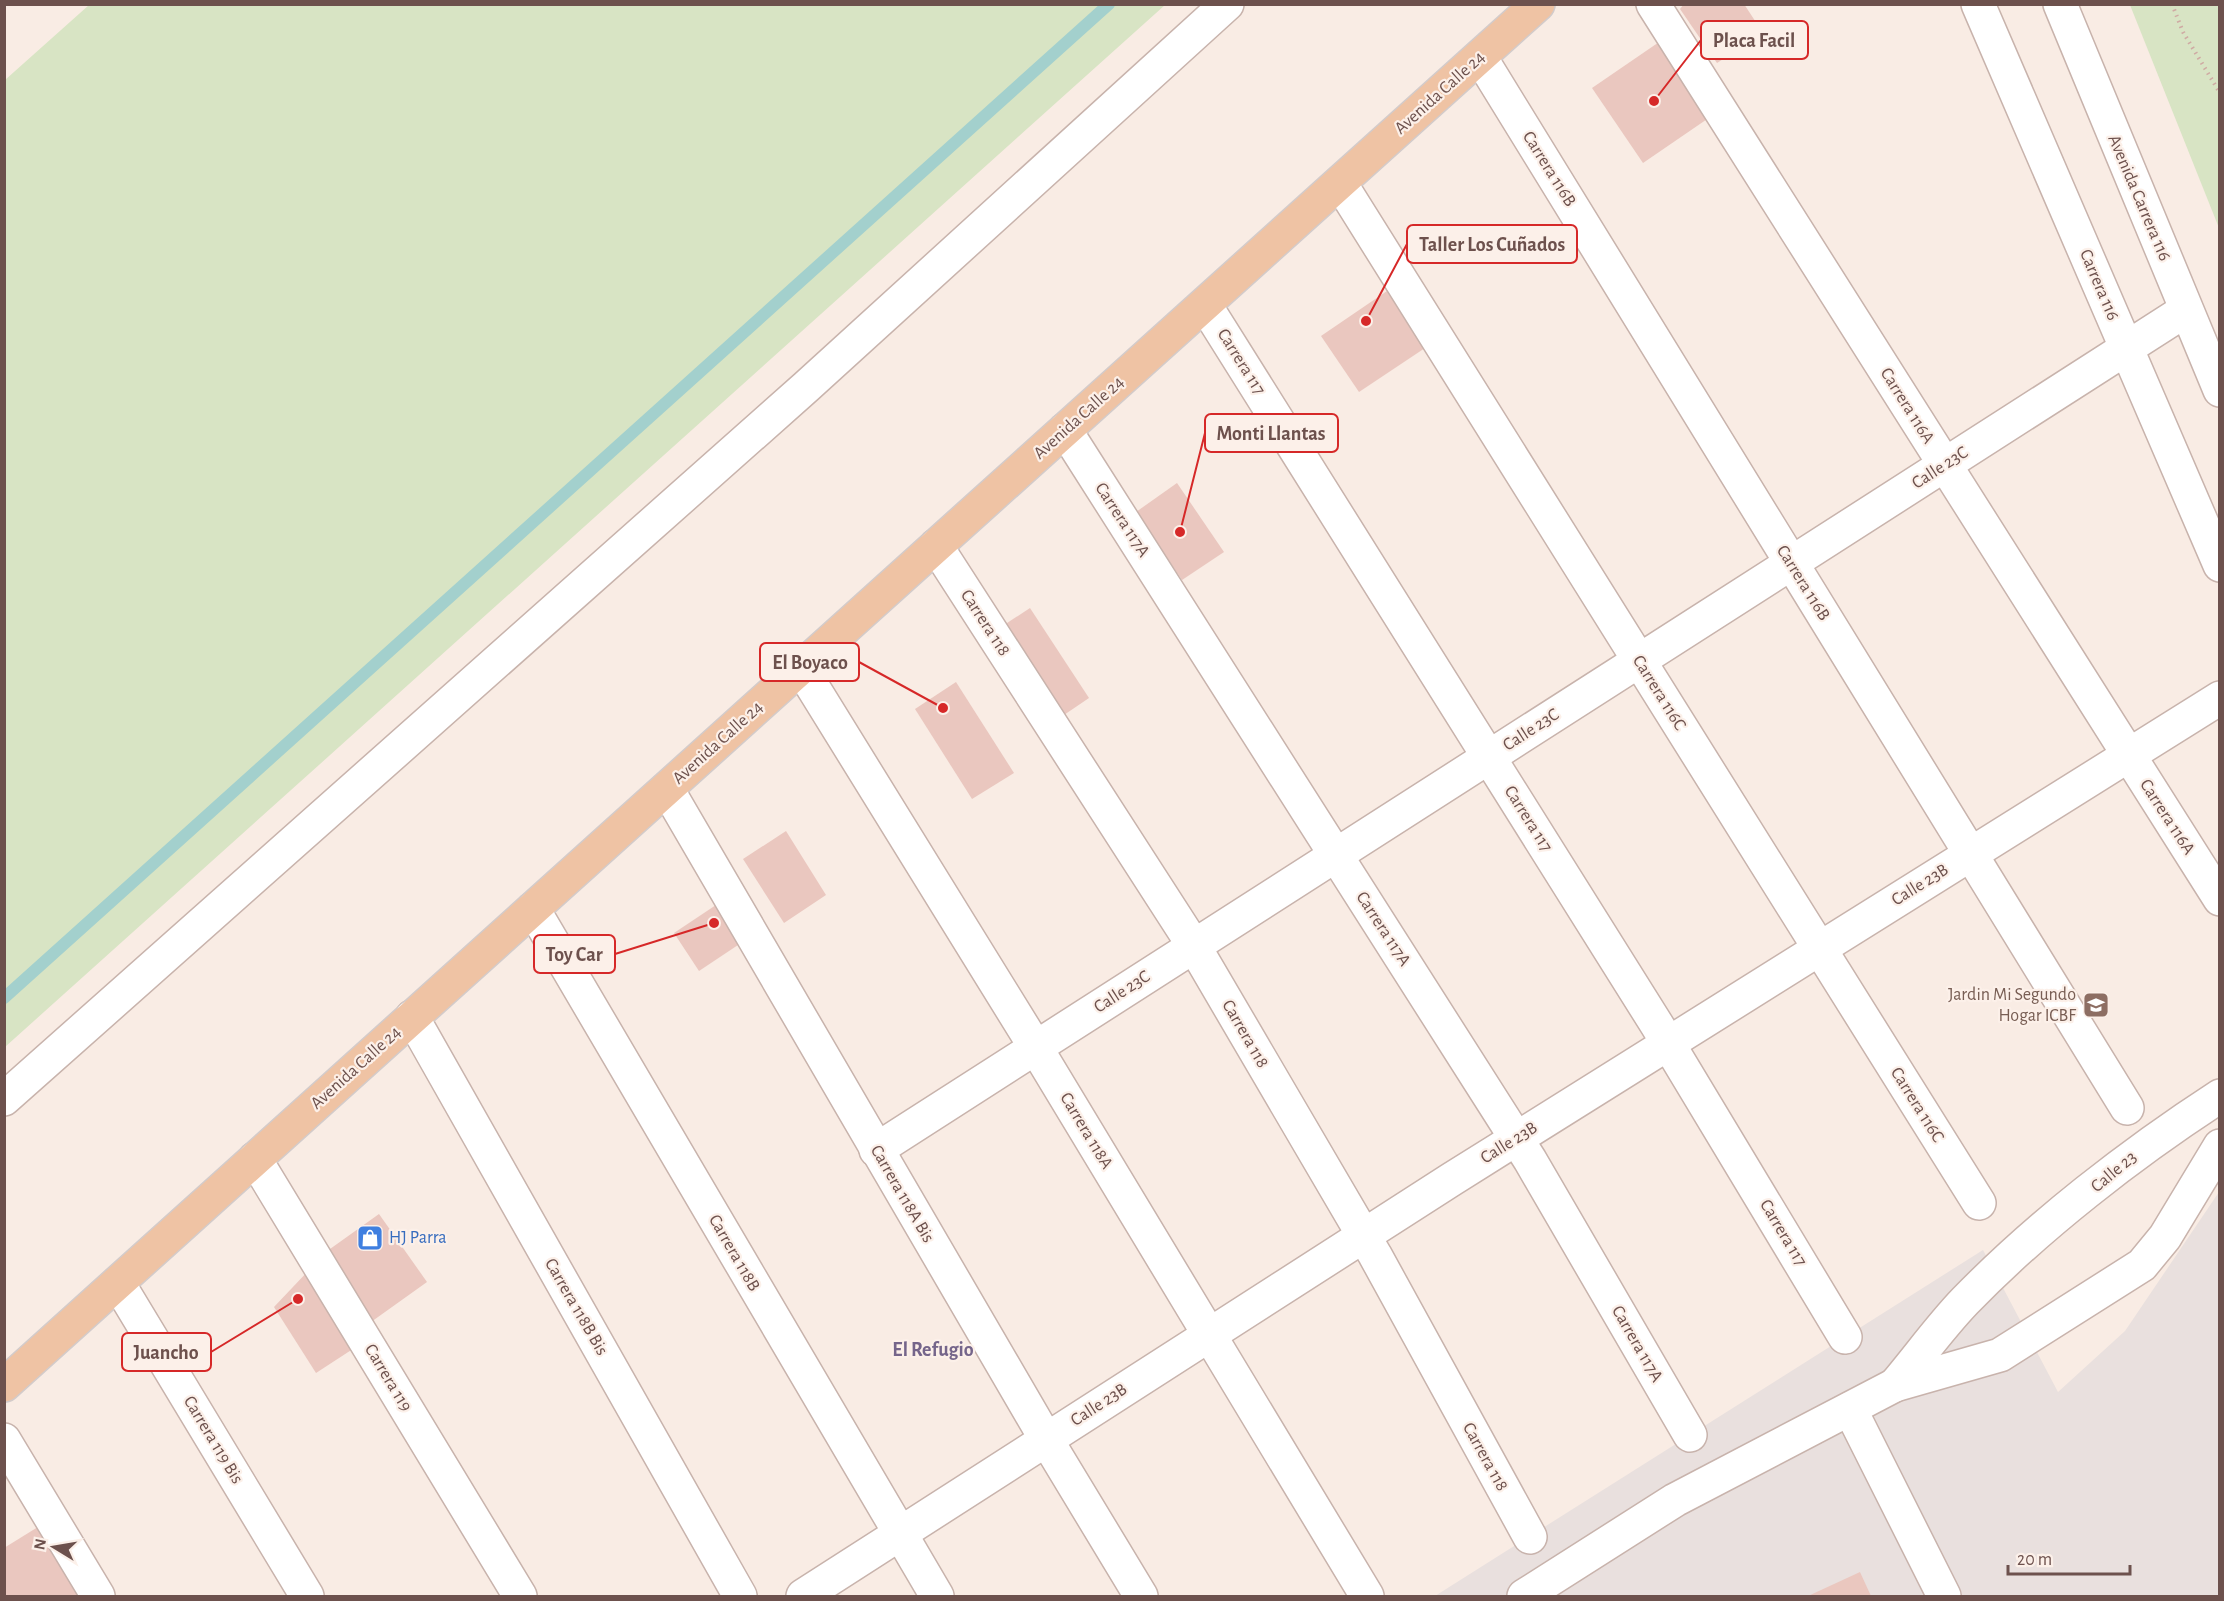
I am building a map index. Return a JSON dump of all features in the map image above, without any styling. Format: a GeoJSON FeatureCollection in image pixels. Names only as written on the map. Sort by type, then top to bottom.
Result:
{"type":"FeatureCollection","features":[{"type":"Feature","properties":{"kind":"main road","name":"Avenida Calle 24"},"geometry":{"type":"LineString","coordinates":[[4,1385],[1538,4]]}},
{"type":"Feature","properties":{"kind":"street"},"geometry":{"type":"LineString","coordinates":[[4,1099],[797,395],[1227,4]]}},
{"type":"Feature","properties":{"kind":"street","name":"Carrera 116A"},"geometry":{"type":"LineString","coordinates":[[1653,4],[2220,899]]}},
{"type":"Feature","properties":{"kind":"street","name":"Carrera 116"},"geometry":{"type":"LineString","coordinates":[[1978,4],[2220,565]]}},
{"type":"Feature","properties":{"kind":"street","name":"Avenida Carrera 116"},"geometry":{"type":"LineString","coordinates":[[2060,4],[2220,390]]}},
{"type":"Feature","properties":{"kind":"street","name":"Carrera 116B"},"geometry":{"type":"LineString","coordinates":[[1480,57],[2127,1108]]}},
{"type":"Feature","properties":{"kind":"street","name":"Carrera 116C"},"geometry":{"type":"LineString","coordinates":[[1340,183],[1979,1203]]}},
{"type":"Feature","properties":{"kind":"street","name":"Carrera 117"},"geometry":{"type":"LineString","coordinates":[[1205,305],[1668,1043],[1845,1337]]}},
{"type":"Feature","properties":{"kind":"street","name":"Calle 23C"},"geometry":{"type":"LineString","coordinates":[[876,1150],[2186,310]]}},
{"type":"Feature","properties":{"kind":"street","name":"Carrera 117A"},"geometry":{"type":"LineString","coordinates":[[1065,430],[1516,1138],[1690,1435]]}},
{"type":"Feature","properties":{"kind":"street","name":"Carrera 118"},"geometry":{"type":"LineString","coordinates":[[936,546],[1194,946],[1363,1236],[1530,1537]]}},
{"type":"Feature","properties":{"kind":"street","name":"Carrera 118A"},"geometry":{"type":"LineString","coordinates":[[801,668],[1036,1048],[1367,1596]]}},
{"type":"Feature","properties":{"kind":"street","name":"Calle 23B"},"geometry":{"type":"LineString","coordinates":[[803,1596],[1516,1138],[2220,698]]}},
{"type":"Feature","properties":{"kind":"street","name":"Carrera 118A Bis"},"geometry":{"type":"LineString","coordinates":[[667,789],[876,1150],[1140,1596]]}},
{"type":"Feature","properties":{"kind":"street","name":"Carrera 118B"},"geometry":{"type":"LineString","coordinates":[[533,909],[937,1596]]}},
{"type":"Feature","properties":{"kind":"street","name":"Carrera 118B Bis"},"geometry":{"type":"LineString","coordinates":[[412,1017],[740,1596]]}},
{"type":"Feature","properties":{"kind":"street","name":"Calle 23"},"geometry":{"type":"LineString","coordinates":[[1895,1385],[1964,1302],[2013,1255],[2155,1138],[2220,1096]]}},
{"type":"Feature","properties":{"kind":"street"},"geometry":{"type":"LineString","coordinates":[[1524,1596],[1675,1500],[1895,1385],[2000,1355],[2142,1265],[2165,1237],[2220,1146]]}},
{"type":"Feature","properties":{"kind":"street","name":"Carrera 119"},"geometry":{"type":"LineString","coordinates":[[255,1159],[520,1596]]}},
{"type":"Feature","properties":{"kind":"street","name":"Carrera 119 Bis"},"geometry":{"type":"LineString","coordinates":[[118,1283],[307,1596]]}},
{"type":"Feature","properties":{"kind":"street"},"geometry":{"type":"LineString","coordinates":[[1850,1409],[1944,1596]]}},
{"type":"Feature","properties":{"kind":"street"},"geometry":{"type":"LineString","coordinates":[[4,1440],[98,1596]]}},
{"type":"Feature","properties":{"kind":"path"},"geometry":{"type":"LineString","coordinates":[[2172,4],[2183,32],[2220,93]]}},
{"type":"Feature","properties":{"kind":"shaded area"},"geometry":{"type":"Polygon","coordinates":[[[2219,1192],[2219,1596],[1435,1596],[1983,1250],[2058,1392],[2125,1331],[2219,1192]]]}},
{"type":"Feature","properties":{"kind":"green space"},"geometry":{"type":"Polygon","coordinates":[[[89,5],[1165,5],[5,1047],[5,80],[89,5]]]}},
{"type":"Feature","properties":{"kind":"green space"},"geometry":{"type":"Polygon","coordinates":[[[2130,5],[2219,5],[2219,228],[2130,5]]]}},
{"type":"Feature","properties":{"kind":"building"},"geometry":{"type":"Polygon","coordinates":[[[1684,4],[1744,4],[1763,33],[1717,63],[1680,9],[1684,4]]]}},
{"type":"Feature","properties":{"kind":"building"},"geometry":{"type":"Polygon","coordinates":[[[1665,38],[1716,113],[1643,163],[1592,88],[1665,38]]]}},
{"type":"Feature","properties":{"kind":"building"},"geometry":{"type":"Polygon","coordinates":[[[1387,291],[1425,348],[1359,392],[1321,336],[1387,291]]]}},
{"type":"Feature","properties":{"kind":"building"},"geometry":{"type":"Polygon","coordinates":[[[1177,483],[1224,552],[1182,580],[1136,512],[1177,483]]]}},
{"type":"Feature","properties":{"kind":"building"},"geometry":{"type":"Polygon","coordinates":[[[1030,608],[1089,698],[1061,717],[1001,627],[1030,608]]]}},
{"type":"Feature","properties":{"kind":"building"},"geometry":{"type":"Polygon","coordinates":[[[956,682],[1014,773],[972,799],[915,709],[956,682]]]}},
{"type":"Feature","properties":{"kind":"building"},"geometry":{"type":"Polygon","coordinates":[[[786,831],[826,895],[784,923],[743,859],[786,831]]]}},
{"type":"Feature","properties":{"kind":"building"},"geometry":{"type":"Polygon","coordinates":[[[722,901],[747,939],[699,971],[674,933],[722,901]]]}},
{"type":"Feature","properties":{"kind":"building"},"geometry":{"type":"Polygon","coordinates":[[[379,1214],[427,1282],[371,1322],[323,1254],[379,1214]]]}},
{"type":"Feature","properties":{"kind":"building"},"geometry":{"type":"Polygon","coordinates":[[[310,1269],[359,1345],[316,1373],[274,1307],[310,1269]]]}},
{"type":"Feature","properties":{"kind":"building"},"geometry":{"type":"Polygon","coordinates":[[[46,1522],[92,1596],[4,1596],[4,1548],[46,1522]]]}},
{"type":"Feature","properties":{"kind":"building"},"geometry":{"type":"Polygon","coordinates":[[[1860,1572],[1871,1596],[1808,1596],[1860,1572]]]}},
{"type":"Feature","properties":{"kind":"waterway"},"geometry":{"type":"LineString","coordinates":[[4,998],[1109,4]]}},
{"type":"Feature","properties":{"kind":"place","name":"Placa Facil"},"geometry":{"type":"Point","coordinates":[1654,101]}},
{"type":"Feature","properties":{"kind":"place","name":"Taller Los Cuñados"},"geometry":{"type":"Point","coordinates":[1366,321]}},
{"type":"Feature","properties":{"kind":"place","name":"Monti Llantas"},"geometry":{"type":"Point","coordinates":[1180,532]}},
{"type":"Feature","properties":{"kind":"place","name":"El Boyaco"},"geometry":{"type":"Point","coordinates":[943,708]}},
{"type":"Feature","properties":{"kind":"place","name":"Toy Car"},"geometry":{"type":"Point","coordinates":[714,923]}},
{"type":"Feature","properties":{"kind":"place","name":"Jardin Mi Segundo Hogar ICBF"},"geometry":{"type":"Point","coordinates":[2096,1005]}},
{"type":"Feature","properties":{"kind":"place","name":"HJ Parra"},"geometry":{"type":"Point","coordinates":[370,1238]}},
{"type":"Feature","properties":{"kind":"place","name":"Juancho"},"geometry":{"type":"Point","coordinates":[298,1299]}},
{"type":"Feature","properties":{"kind":"district","name":"El Refugio"},"geometry":{"type":"Point","coordinates":[933,1350]}}]}
